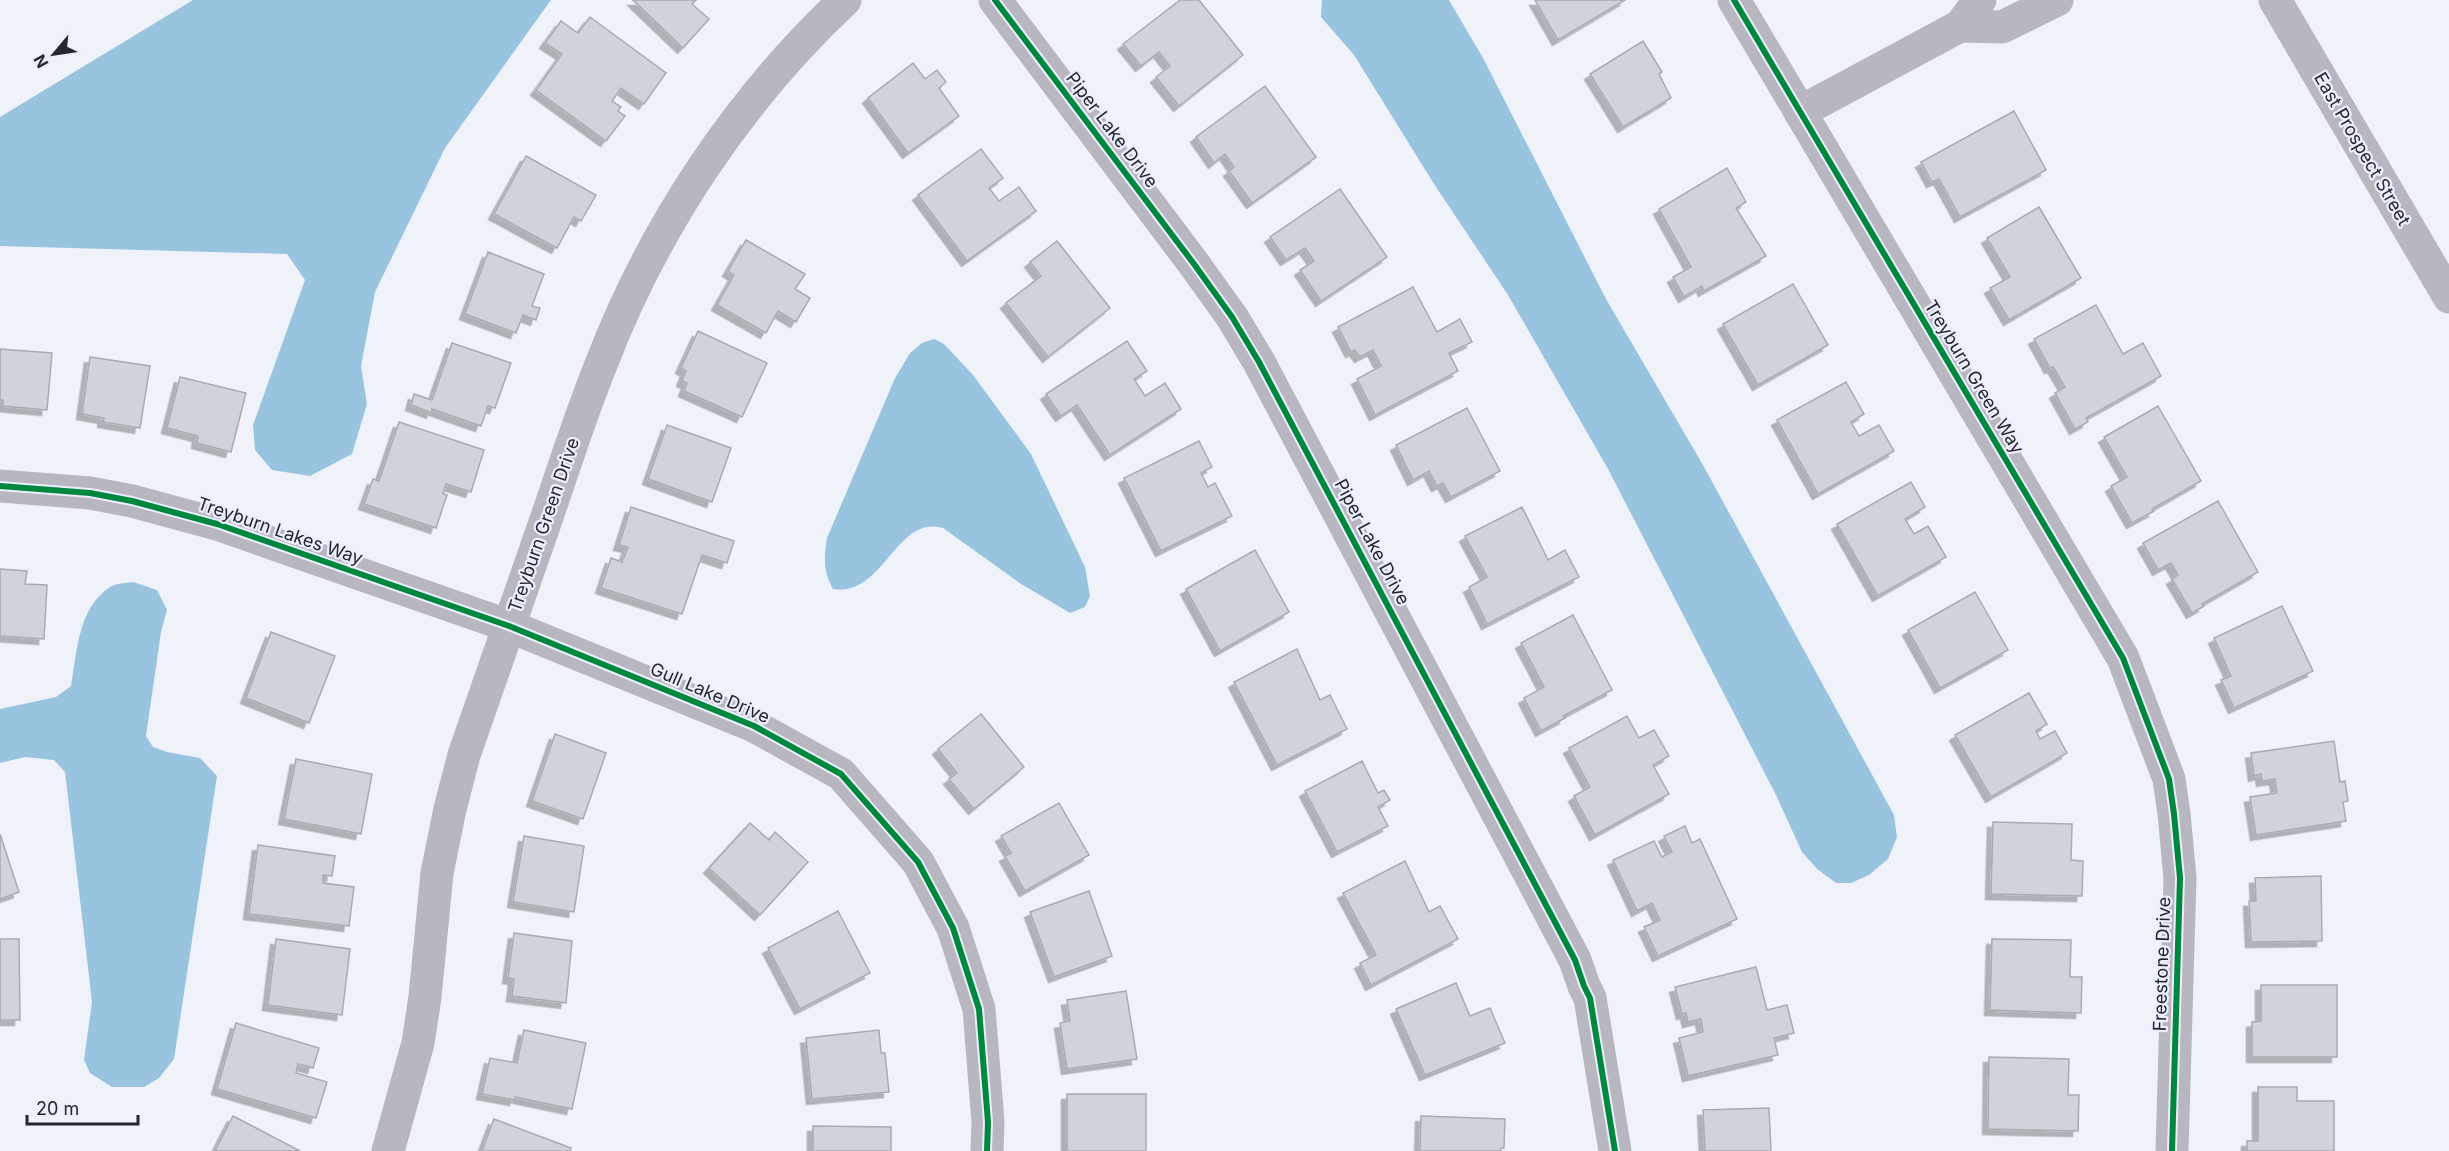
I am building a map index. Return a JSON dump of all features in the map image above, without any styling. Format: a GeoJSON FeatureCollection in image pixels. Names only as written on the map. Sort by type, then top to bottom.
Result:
{"type":"FeatureCollection","features":[{"type":"Feature","properties":{"kind":"street","name":"Treyburn Green Drive"},"geometry":{"type":"LineString","coordinates":[[388,1151],[418,1043],[425,998],[437,873],[464,755],[602,360],[641,275],[675,213],[723,140],[758,94],[845,0]]}},
{"type":"Feature","properties":{"kind":"street","name":"Piper Lake Drive"},"geometry":{"type":"LineString","coordinates":[[995,0],[1194,264],[1232,317],[1259,362],[1575,960],[1590,998],[1615,1151]]}},
{"type":"Feature","properties":{"kind":"street","name":"Treyburn Green Way"},"geometry":{"type":"LineString","coordinates":[[1734,0],[2123,658],[2169,779]]}},
{"type":"Feature","properties":{"kind":"street"},"geometry":{"type":"LineString","coordinates":[[1800,112],[1960,26],[1980,0]]}},
{"type":"Feature","properties":{"kind":"street"},"geometry":{"type":"LineString","coordinates":[[1960,26],[2002,27],[2057,0]]}},
{"type":"Feature","properties":{"kind":"street","name":"East Prospect Street"},"geometry":{"type":"LineString","coordinates":[[2275,0],[2449,297]]}},
{"type":"Feature","properties":{"kind":"street","name":"Treyburn Lakes Way"},"geometry":{"type":"LineString","coordinates":[[0,486],[90,493],[194,517],[508,626]]}},
{"type":"Feature","properties":{"kind":"street","name":"Gull Lake Drive"},"geometry":{"type":"LineString","coordinates":[[508,626],[754,726],[841,774],[918,862],[953,928],[979,1009],[988,1122],[987,1151]]}},
{"type":"Feature","properties":{"kind":"street","name":"Freestone Drive"},"geometry":{"type":"LineString","coordinates":[[2169,779],[2180,878],[2172,1151]]}},
{"type":"Feature","properties":{"kind":"water"},"geometry":{"type":"Polygon","coordinates":[[[193,0],[551,0],[445,148],[375,292],[361,366],[367,404],[352,454],[310,476],[272,470],[255,450],[253,425],[305,280],[287,254],[0,246],[0,117],[193,0]]]}},
{"type":"Feature","properties":{"kind":"water"},"geometry":{"type":"Polygon","coordinates":[[[1322,0],[1449,0],[1483,58],[1606,299],[1703,465],[1894,815],[1897,837],[1888,859],[1869,875],[1851,883],[1836,883],[1817,869],[1802,852],[1776,795],[1608,469],[1508,295],[1434,184],[1354,55],[1321,17],[1322,0]]]}},
{"type":"Feature","properties":{"kind":"water"},"geometry":{"type":"Polygon","coordinates":[[[934,339],[944,344],[973,375],[1031,454],[1085,567],[1090,596],[1085,607],[1070,613],[1021,584],[943,528],[927,527],[913,533],[865,581],[850,588],[833,589],[827,577],[825,564],[827,538],[895,378],[910,353],[922,343],[934,339]]]}},
{"type":"Feature","properties":{"kind":"water"},"geometry":{"type":"Polygon","coordinates":[[[133,582],[157,590],[167,610],[161,632],[146,736],[153,747],[200,758],[217,776],[174,1059],[159,1078],[144,1087],[112,1087],[90,1073],[84,1060],[92,1002],[65,772],[54,760],[25,757],[0,763],[0,709],[56,697],[71,686],[81,632],[91,607],[110,587],[133,582]]]}},
{"type":"Feature","properties":{"kind":"building"},"geometry":{"type":"Polygon","coordinates":[[[633,0],[696,0],[692,4],[709,19],[683,48],[633,0]]]}},
{"type":"Feature","properties":{"kind":"building"},"geometry":{"type":"Polygon","coordinates":[[[1180,0],[1199,0],[1243,55],[1179,106],[1156,77],[1170,66],[1159,52],[1141,66],[1123,44],[1180,0]]]}},
{"type":"Feature","properties":{"kind":"building"},"geometry":{"type":"Polygon","coordinates":[[[1535,0],[1625,0],[1558,40],[1535,0]]]}},
{"type":"Feature","properties":{"kind":"building"},"geometry":{"type":"Polygon","coordinates":[[[590,17],[666,73],[644,104],[621,88],[612,101],[621,107],[618,111],[625,116],[606,141],[536,90],[562,54],[545,43],[561,21],[578,33],[590,17]]]}},
{"type":"Feature","properties":{"kind":"building"},"geometry":{"type":"Polygon","coordinates":[[[1643,41],[1662,72],[1659,74],[1671,98],[1623,127],[1590,74],[1643,41]]]}},
{"type":"Feature","properties":{"kind":"building"},"geometry":{"type":"Polygon","coordinates":[[[913,63],[925,79],[937,70],[946,82],[939,88],[959,116],[908,153],[868,98],[913,63]]]}},
{"type":"Feature","properties":{"kind":"building"},"geometry":{"type":"Polygon","coordinates":[[[1265,86],[1316,157],[1252,203],[1229,171],[1234,167],[1225,154],[1214,163],[1196,137],[1265,86]]]}},
{"type":"Feature","properties":{"kind":"building"},"geometry":{"type":"Polygon","coordinates":[[[2014,111],[2046,170],[1960,217],[1939,179],[1932,182],[1921,162],[2014,111]]]}},
{"type":"Feature","properties":{"kind":"building"},"geometry":{"type":"Polygon","coordinates":[[[981,149],[1003,178],[989,188],[999,201],[1019,187],[1036,211],[967,261],[918,195],[981,149]]]}},
{"type":"Feature","properties":{"kind":"building"},"geometry":{"type":"Polygon","coordinates":[[[526,156],[596,195],[581,221],[574,217],[557,248],[494,214],[526,156]]]}},
{"type":"Feature","properties":{"kind":"building"},"geometry":{"type":"Polygon","coordinates":[[[1727,168],[1746,202],[1736,208],[1766,256],[1704,291],[1702,286],[1684,297],[1673,277],[1691,267],[1659,209],[1727,168]]]}},
{"type":"Feature","properties":{"kind":"building"},"geometry":{"type":"Polygon","coordinates":[[[1340,189],[1387,257],[1321,301],[1300,270],[1314,261],[1305,248],[1286,260],[1270,237],[1340,189]]]}},
{"type":"Feature","properties":{"kind":"building"},"geometry":{"type":"Polygon","coordinates":[[[2039,207],[2081,278],[2009,320],[1990,288],[2010,277],[1987,238],[2039,207]]]}},
{"type":"Feature","properties":{"kind":"building"},"geometry":{"type":"Polygon","coordinates":[[[746,240],[805,274],[795,289],[810,298],[796,322],[778,311],[766,333],[717,305],[734,275],[728,271],[746,240]]]}},
{"type":"Feature","properties":{"kind":"building"},"geometry":{"type":"Polygon","coordinates":[[[1057,241],[1110,308],[1048,357],[1006,303],[1041,276],[1030,262],[1057,241]]]}},
{"type":"Feature","properties":{"kind":"building"},"geometry":{"type":"Polygon","coordinates":[[[488,252],[544,274],[532,306],[540,308],[536,320],[523,315],[516,333],[465,314],[488,252]]]}},
{"type":"Feature","properties":{"kind":"building"},"geometry":{"type":"Polygon","coordinates":[[[1793,284],[1828,345],[1758,385],[1723,324],[1793,284]]]}},
{"type":"Feature","properties":{"kind":"building"},"geometry":{"type":"Polygon","coordinates":[[[1413,287],[1437,332],[1460,319],[1472,342],[1449,353],[1458,371],[1375,415],[1357,379],[1381,366],[1373,350],[1360,357],[1355,350],[1351,352],[1338,327],[1413,287]]]}},
{"type":"Feature","properties":{"kind":"building"},"geometry":{"type":"Polygon","coordinates":[[[2096,305],[2123,354],[2143,343],[2161,376],[2086,418],[2088,422],[2075,429],[2055,393],[2065,387],[2053,367],[2050,368],[2034,339],[2096,305]]]}},
{"type":"Feature","properties":{"kind":"building"},"geometry":{"type":"Polygon","coordinates":[[[698,331],[767,363],[742,417],[684,391],[687,383],[682,381],[686,371],[681,368],[698,331]]]}},
{"type":"Feature","properties":{"kind":"building"},"geometry":{"type":"Polygon","coordinates":[[[1127,341],[1147,371],[1134,379],[1145,396],[1165,383],[1181,409],[1110,455],[1077,405],[1061,416],[1046,394],[1127,341]]]}},
{"type":"Feature","properties":{"kind":"building"},"geometry":{"type":"Polygon","coordinates":[[[452,343],[511,363],[495,408],[488,406],[481,426],[432,409],[432,413],[411,405],[414,394],[432,400],[452,343]]]}},
{"type":"Feature","properties":{"kind":"building"},"geometry":{"type":"Polygon","coordinates":[[[0,349],[52,353],[47,410],[3,406],[3,400],[0,400],[0,349]]]}},
{"type":"Feature","properties":{"kind":"building"},"geometry":{"type":"Polygon","coordinates":[[[90,357],[150,366],[140,428],[103,422],[104,418],[82,414],[90,357]]]}},
{"type":"Feature","properties":{"kind":"building"},"geometry":{"type":"Polygon","coordinates":[[[180,377],[246,393],[231,452],[197,443],[198,436],[167,428],[180,377]]]}},
{"type":"Feature","properties":{"kind":"building"},"geometry":{"type":"Polygon","coordinates":[[[1846,382],[1864,414],[1851,422],[1859,436],[1879,425],[1894,451],[1818,494],[1777,420],[1846,382]]]}},
{"type":"Feature","properties":{"kind":"building"},"geometry":{"type":"Polygon","coordinates":[[[2158,406],[2201,481],[2132,523],[2111,486],[2127,477],[2104,437],[2158,406]]]}},
{"type":"Feature","properties":{"kind":"building"},"geometry":{"type":"Polygon","coordinates":[[[1467,408],[1500,471],[1451,497],[1443,483],[1437,486],[1429,471],[1413,480],[1396,445],[1467,408]]]}},
{"type":"Feature","properties":{"kind":"building"},"geometry":{"type":"Polygon","coordinates":[[[399,422],[484,450],[471,492],[446,484],[443,494],[447,495],[436,528],[364,504],[373,479],[379,481],[399,422]]]}},
{"type":"Feature","properties":{"kind":"building"},"geometry":{"type":"Polygon","coordinates":[[[667,425],[731,448],[712,502],[648,479],[667,425]]]}},
{"type":"Feature","properties":{"kind":"building"},"geometry":{"type":"Polygon","coordinates":[[[1199,441],[1212,467],[1201,473],[1208,487],[1215,483],[1232,516],[1161,551],[1124,478],[1199,441]]]}},
{"type":"Feature","properties":{"kind":"building"},"geometry":{"type":"Polygon","coordinates":[[[1911,482],[1925,507],[1905,519],[1914,534],[1928,526],[1946,557],[1878,596],[1837,524],[1911,482]]]}},
{"type":"Feature","properties":{"kind":"building"},"geometry":{"type":"Polygon","coordinates":[[[2218,501],[2258,572],[2202,604],[2204,606],[2192,613],[2172,579],[2178,575],[2171,563],[2158,570],[2143,543],[2218,501]]]}},
{"type":"Feature","properties":{"kind":"building"},"geometry":{"type":"Polygon","coordinates":[[[631,507],[734,541],[727,563],[702,555],[682,614],[601,588],[611,558],[622,562],[628,547],[619,545],[631,507]]]}},
{"type":"Feature","properties":{"kind":"building"},"geometry":{"type":"Polygon","coordinates":[[[1522,507],[1548,560],[1565,550],[1579,577],[1487,624],[1469,587],[1487,577],[1465,536],[1522,507]]]}},
{"type":"Feature","properties":{"kind":"building"},"geometry":{"type":"Polygon","coordinates":[[[1255,550],[1289,612],[1220,651],[1186,589],[1255,550]]]}},
{"type":"Feature","properties":{"kind":"building"},"geometry":{"type":"Polygon","coordinates":[[[0,569],[27,571],[25,584],[47,585],[44,639],[0,636],[0,569]]]}},
{"type":"Feature","properties":{"kind":"building"},"geometry":{"type":"Polygon","coordinates":[[[1975,592],[2008,650],[1940,688],[1908,630],[1975,592]]]}},
{"type":"Feature","properties":{"kind":"building"},"geometry":{"type":"Polygon","coordinates":[[[2282,606],[2313,671],[2234,708],[2221,680],[2231,676],[2214,638],[2282,606]]]}},
{"type":"Feature","properties":{"kind":"building"},"geometry":{"type":"Polygon","coordinates":[[[1573,615],[1612,690],[1563,716],[1565,718],[1541,731],[1524,698],[1544,687],[1521,643],[1573,615]]]}},
{"type":"Feature","properties":{"kind":"building"},"geometry":{"type":"Polygon","coordinates":[[[271,632],[335,656],[309,723],[246,698],[271,632]]]}},
{"type":"Feature","properties":{"kind":"building"},"geometry":{"type":"Polygon","coordinates":[[[1297,649],[1320,700],[1330,695],[1347,729],[1277,765],[1234,682],[1297,649]]]}},
{"type":"Feature","properties":{"kind":"building"},"geometry":{"type":"Polygon","coordinates":[[[2029,693],[2047,724],[2036,731],[2040,739],[2055,731],[2067,753],[1991,797],[1955,735],[2029,693]]]}},
{"type":"Feature","properties":{"kind":"building"},"geometry":{"type":"Polygon","coordinates":[[[981,714],[1024,767],[974,809],[949,779],[957,773],[938,749],[981,714]]]}},
{"type":"Feature","properties":{"kind":"building"},"geometry":{"type":"Polygon","coordinates":[[[1627,716],[1639,738],[1654,730],[1669,756],[1653,765],[1669,794],[1595,835],[1574,796],[1590,787],[1569,748],[1627,716]]]}},
{"type":"Feature","properties":{"kind":"building"},"geometry":{"type":"Polygon","coordinates":[[[555,734],[606,753],[583,819],[532,801],[555,734]]]}},
{"type":"Feature","properties":{"kind":"building"},"geometry":{"type":"Polygon","coordinates":[[[2334,741],[2340,782],[2345,781],[2348,801],[2343,802],[2346,821],[2256,835],[2250,797],[2277,793],[2275,779],[2262,781],[2261,774],[2254,776],[2251,753],[2334,741]]]}},
{"type":"Feature","properties":{"kind":"building"},"geometry":{"type":"Polygon","coordinates":[[[296,759],[372,774],[361,834],[284,819],[296,759]]]}},
{"type":"Feature","properties":{"kind":"building"},"geometry":{"type":"Polygon","coordinates":[[[1362,761],[1378,793],[1384,790],[1390,800],[1378,807],[1388,826],[1337,852],[1305,791],[1362,761]]]}},
{"type":"Feature","properties":{"kind":"building"},"geometry":{"type":"Polygon","coordinates":[[[1059,803],[1089,855],[1025,891],[1005,856],[1011,853],[1001,836],[1059,803]]]}},
{"type":"Feature","properties":{"kind":"building"},"geometry":{"type":"Polygon","coordinates":[[[1993,822],[2072,824],[2071,860],[2083,861],[2082,896],[1991,894],[1993,822]]]}},
{"type":"Feature","properties":{"kind":"building"},"geometry":{"type":"Polygon","coordinates":[[[750,823],[769,840],[775,832],[808,862],[760,915],[709,868],[750,823]]]}},
{"type":"Feature","properties":{"kind":"building"},"geometry":{"type":"Polygon","coordinates":[[[1685,826],[1692,843],[1700,839],[1737,919],[1658,956],[1644,927],[1660,920],[1652,903],[1637,911],[1613,860],[1654,841],[1662,857],[1672,852],[1664,836],[1685,826]]]}},
{"type":"Feature","properties":{"kind":"building"},"geometry":{"type":"Polygon","coordinates":[[[0,834],[19,892],[0,899],[0,834]]]}},
{"type":"Feature","properties":{"kind":"building"},"geometry":{"type":"Polygon","coordinates":[[[524,836],[584,846],[574,912],[513,902],[524,836]]]}},
{"type":"Feature","properties":{"kind":"building"},"geometry":{"type":"Polygon","coordinates":[[[258,845],[335,856],[332,876],[323,875],[323,883],[354,887],[349,926],[249,914],[258,845]]]}},
{"type":"Feature","properties":{"kind":"building"},"geometry":{"type":"Polygon","coordinates":[[[1405,861],[1429,912],[1440,906],[1458,939],[1371,985],[1360,963],[1376,955],[1343,893],[1405,861]]]}},
{"type":"Feature","properties":{"kind":"building"},"geometry":{"type":"Polygon","coordinates":[[[2321,876],[2322,941],[2251,942],[2249,901],[2256,901],[2255,878],[2321,876]]]}},
{"type":"Feature","properties":{"kind":"building"},"geometry":{"type":"Polygon","coordinates":[[[1089,891],[1112,956],[1054,977],[1030,912],[1089,891]]]}},
{"type":"Feature","properties":{"kind":"building"},"geometry":{"type":"Polygon","coordinates":[[[838,911],[870,973],[800,1009],[768,948],[838,911]]]}},
{"type":"Feature","properties":{"kind":"building"},"geometry":{"type":"Polygon","coordinates":[[[514,933],[572,941],[566,1003],[512,996],[514,979],[508,978],[514,933]]]}},
{"type":"Feature","properties":{"kind":"building"},"geometry":{"type":"Polygon","coordinates":[[[0,939],[19,939],[20,1020],[0,1020],[0,939]]]}},
{"type":"Feature","properties":{"kind":"building"},"geometry":{"type":"Polygon","coordinates":[[[276,939],[350,949],[342,1015],[268,1005],[276,939]]]}},
{"type":"Feature","properties":{"kind":"building"},"geometry":{"type":"Polygon","coordinates":[[[1992,939],[2071,940],[2070,977],[2082,977],[2081,1013],[1990,1010],[1992,939]]]}},
{"type":"Feature","properties":{"kind":"building"},"geometry":{"type":"Polygon","coordinates":[[[1756,967],[1767,1010],[1787,1005],[1794,1033],[1774,1038],[1778,1055],[1688,1076],[1679,1038],[1703,1032],[1701,1019],[1688,1022],[1686,1013],[1682,1014],[1675,987],[1756,967]]]}},
{"type":"Feature","properties":{"kind":"building"},"geometry":{"type":"Polygon","coordinates":[[[1456,983],[1470,1016],[1490,1008],[1505,1043],[1425,1075],[1396,1009],[1456,983]]]}},
{"type":"Feature","properties":{"kind":"building"},"geometry":{"type":"Polygon","coordinates":[[[2261,985],[2337,985],[2337,1057],[2252,1057],[2252,1022],[2261,1021],[2261,985]]]}},
{"type":"Feature","properties":{"kind":"building"},"geometry":{"type":"Polygon","coordinates":[[[1126,991],[1137,1059],[1067,1069],[1060,1023],[1070,1021],[1067,1000],[1126,991]]]}},
{"type":"Feature","properties":{"kind":"building"},"geometry":{"type":"Polygon","coordinates":[[[236,1023],[319,1048],[313,1068],[298,1064],[296,1073],[327,1082],[316,1118],[217,1089],[236,1023]]]}},
{"type":"Feature","properties":{"kind":"building"},"geometry":{"type":"Polygon","coordinates":[[[524,1030],[586,1043],[572,1109],[515,1097],[515,1100],[482,1094],[490,1058],[517,1063],[524,1030]]]}},
{"type":"Feature","properties":{"kind":"building"},"geometry":{"type":"Polygon","coordinates":[[[879,1030],[881,1053],[885,1053],[889,1092],[812,1099],[806,1038],[879,1030]]]}},
{"type":"Feature","properties":{"kind":"building"},"geometry":{"type":"Polygon","coordinates":[[[1989,1057],[2069,1059],[2068,1095],[2079,1095],[2078,1131],[1988,1129],[1989,1057]]]}},
{"type":"Feature","properties":{"kind":"building"},"geometry":{"type":"Polygon","coordinates":[[[2258,1087],[2297,1087],[2297,1101],[2334,1101],[2334,1151],[2247,1151],[2247,1141],[2258,1141],[2258,1087]]]}},
{"type":"Feature","properties":{"kind":"building"},"geometry":{"type":"Polygon","coordinates":[[[1067,1094],[1146,1094],[1146,1151],[1067,1151],[1067,1094]]]}},
{"type":"Feature","properties":{"kind":"building"},"geometry":{"type":"Polygon","coordinates":[[[1769,1108],[1771,1151],[1705,1151],[1703,1110],[1769,1108]]]}},
{"type":"Feature","properties":{"kind":"building"},"geometry":{"type":"Polygon","coordinates":[[[233,1116],[300,1151],[215,1151],[233,1116]]]}},
{"type":"Feature","properties":{"kind":"building"},"geometry":{"type":"Polygon","coordinates":[[[1421,1116],[1505,1119],[1504,1148],[1501,1148],[1501,1151],[1420,1151],[1421,1116]]]}},
{"type":"Feature","properties":{"kind":"building"},"geometry":{"type":"Polygon","coordinates":[[[494,1119],[571,1148],[570,1151],[482,1151],[494,1119]]]}},
{"type":"Feature","properties":{"kind":"building"},"geometry":{"type":"Polygon","coordinates":[[[813,1126],[891,1127],[891,1151],[813,1151],[813,1126]]]}},
{"type":"Feature","properties":{"kind":"cycle path"},"geometry":{"type":"LineString","coordinates":[[995,0],[1194,264],[1232,317],[1259,362],[1575,960],[1590,998],[1615,1151]]}},
{"type":"Feature","properties":{"kind":"cycle path"},"geometry":{"type":"LineString","coordinates":[[1734,0],[2123,658],[2169,779],[2174,814],[2180,878],[2172,1151]]}},
{"type":"Feature","properties":{"kind":"cycle path"},"geometry":{"type":"LineString","coordinates":[[0,486],[90,493],[132,501],[217,524],[509,626],[754,726],[841,774],[918,862],[953,928],[979,1009],[988,1122],[987,1151]]}}]}
